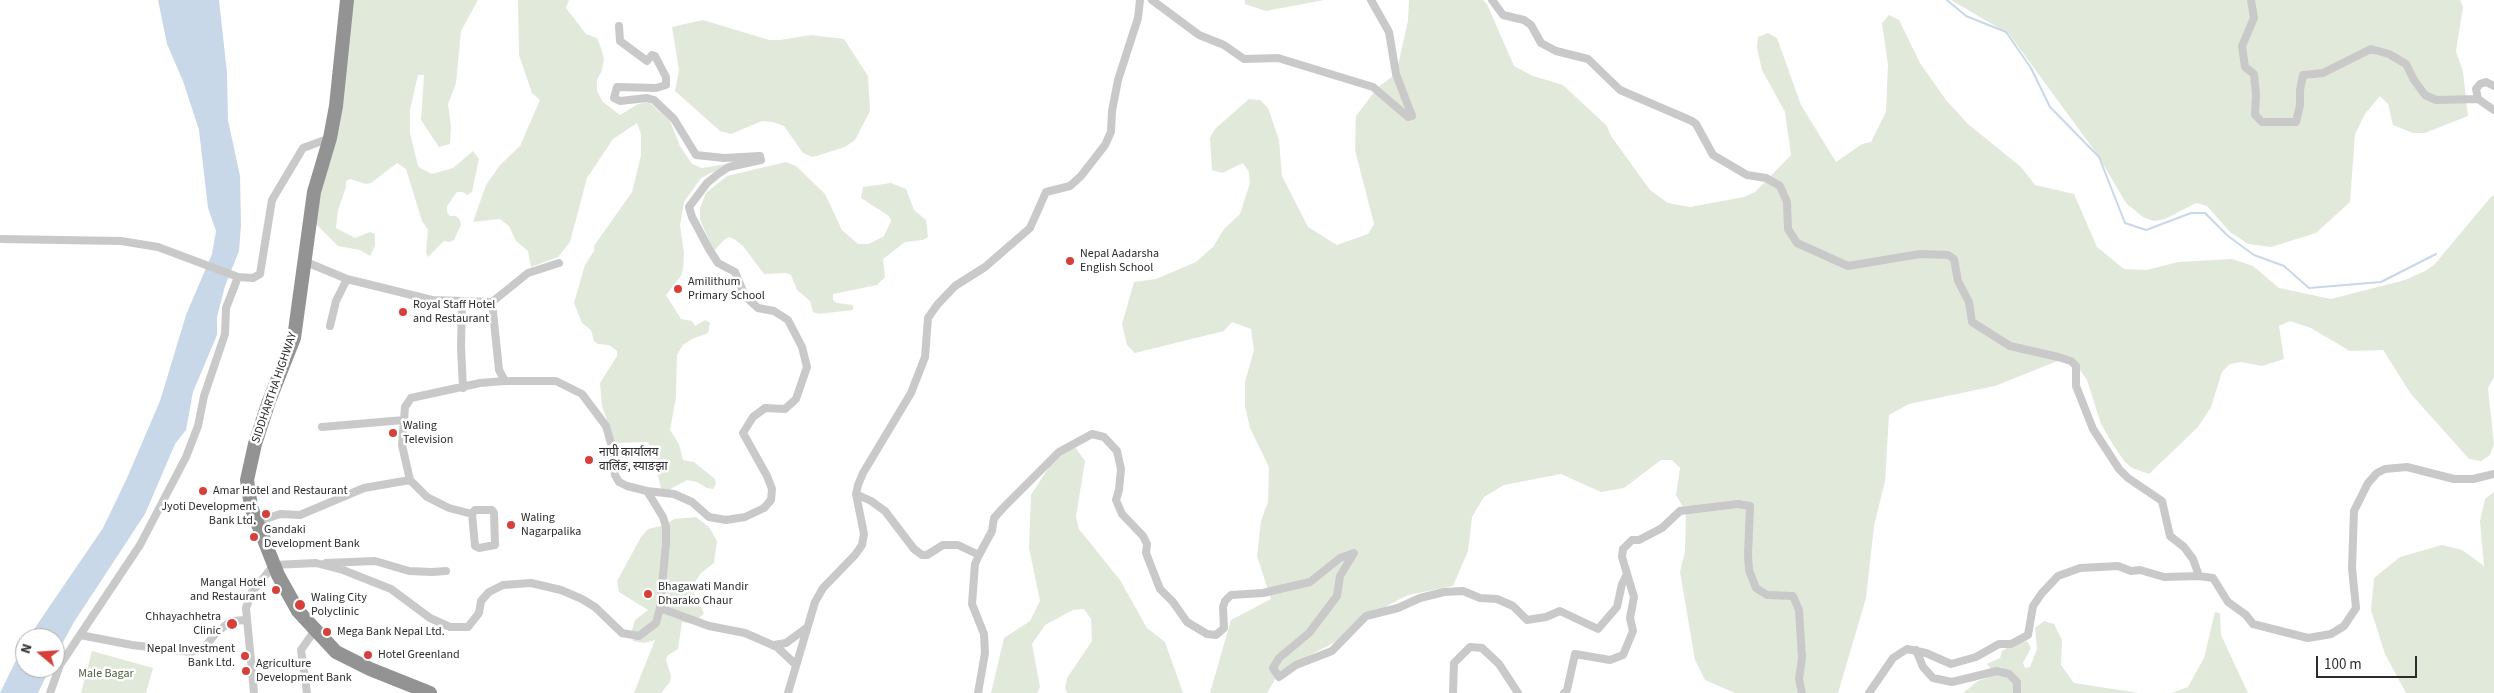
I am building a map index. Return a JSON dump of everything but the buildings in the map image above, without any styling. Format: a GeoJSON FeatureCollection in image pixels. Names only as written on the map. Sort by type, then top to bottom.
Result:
{"type":"FeatureCollection","features":[{"type":"Feature","properties":{"kind":"highway","name":"SIDDHARTHA HIGHWAY"},"geometry":{"type":"LineString","coordinates":[[347,0],[330,138],[314,192],[306,262],[294,338],[269,401],[255,444],[247,480],[251,507],[274,565],[298,610],[315,630],[336,652],[370,669],[430,693]]}},
{"type":"Feature","properties":{"kind":"street"},"geometry":{"type":"LineString","coordinates":[[788,693],[807,628],[823,588],[855,555],[862,545],[864,534],[856,494],[863,473],[911,393],[925,358],[928,318],[937,305],[955,286],[985,267],[1030,228],[1046,192],[1070,186],[1081,176],[1105,145],[1111,132],[1112,112],[1118,80],[1138,18],[1140,0]]}},
{"type":"Feature","properties":{"kind":"street"},"geometry":{"type":"LineString","coordinates":[[1152,0],[1199,35],[1224,45],[1244,58],[1278,58],[1373,87],[1408,117],[1412,116],[1396,74],[1388,32],[1371,0]]}},
{"type":"Feature","properties":{"kind":"street"},"geometry":{"type":"LineString","coordinates":[[1492,0],[1503,15],[1524,20],[1531,25],[1541,43],[1556,51],[1588,59],[1620,90],[1692,121],[1696,124],[1713,155],[1747,175],[1766,178],[1780,186],[1787,202],[1788,229],[1797,243],[1848,266],[1920,254],[1948,255],[1954,258],[1958,281],[1969,302],[1972,322],[2010,346],[2058,357],[2071,361],[2076,366],[2076,386],[2093,429],[2119,469],[2128,478],[2162,501],[2170,536],[2184,547],[2192,559],[2199,576]]}},
{"type":"Feature","properties":{"kind":"street"},"geometry":{"type":"LineString","coordinates":[[2251,0],[2254,18],[2242,46],[2245,67],[2254,74],[2255,115],[2262,122],[2296,122],[2304,75],[2323,73],[2371,49],[2389,54],[2406,64],[2414,80],[2425,95],[2436,100],[2478,98],[2494,110]]}},
{"type":"Feature","properties":{"kind":"street"},"geometry":{"type":"LineString","coordinates":[[472,514],[436,503],[410,480],[402,445],[405,407],[411,398],[480,383],[505,381],[556,381],[582,394],[606,426],[612,447],[615,475],[619,482],[647,491],[674,494],[692,502],[709,517],[726,520],[745,517],[764,508],[771,500],[772,488],[764,469],[743,433],[752,417],[765,408],[785,409],[796,399],[807,367],[802,347],[788,320],[774,311],[758,308],[745,296],[735,272],[718,262],[709,249],[692,217],[689,207],[707,183],[718,174],[729,167],[761,160],[760,156],[724,158],[696,155],[674,118],[654,100],[636,97],[620,101],[614,98],[617,87],[656,88],[666,85],[666,77],[655,56],[652,55],[647,61],[620,41],[619,26]]}},
{"type":"Feature","properties":{"kind":"street"},"geometry":{"type":"LineString","coordinates":[[2478,98],[2476,89],[2480,84],[2486,82],[2494,86]]}},
{"type":"Feature","properties":{"kind":"street"},"geometry":{"type":"LineString","coordinates":[[0,240],[121,241],[158,247],[242,278],[253,278],[260,274],[272,200],[303,148],[330,138]]}},
{"type":"Feature","properties":{"kind":"street"},"geometry":{"type":"LineString","coordinates":[[306,262],[347,279],[432,300],[492,302],[528,273],[559,263]]}},
{"type":"Feature","properties":{"kind":"street"},"geometry":{"type":"LineString","coordinates":[[50,693],[60,665],[140,545],[186,457],[198,426],[204,396],[226,334],[226,308],[242,278]]}},
{"type":"Feature","properties":{"kind":"street"},"geometry":{"type":"LineString","coordinates":[[330,326],[336,301],[347,279]]}},
{"type":"Feature","properties":{"kind":"street"},"geometry":{"type":"LineString","coordinates":[[462,301],[460,348],[463,388]]}},
{"type":"Feature","properties":{"kind":"street"},"geometry":{"type":"LineString","coordinates":[[492,302],[499,370],[505,381]]}},
{"type":"Feature","properties":{"kind":"street"},"geometry":{"type":"LineString","coordinates":[[322,427],[404,420]]}},
{"type":"Feature","properties":{"kind":"street"},"geometry":{"type":"LineString","coordinates":[[978,693],[985,653],[984,634],[972,604],[975,564],[992,531],[994,518],[1059,452],[1092,434],[1104,437],[1117,451],[1122,468],[1116,500],[1122,514],[1143,536],[1147,544],[1146,553],[1160,589],[1173,602],[1187,622],[1207,634],[1216,635],[1224,628],[1223,607],[1225,601],[1231,595],[1263,592],[1310,582],[1340,558],[1354,553],[1340,576],[1337,596],[1310,633],[1279,658],[1273,668],[1279,677],[1296,665],[1332,651],[1366,616],[1398,608],[1420,598],[1444,592],[1463,591],[1480,598],[1497,599],[1513,606],[1527,620],[1546,617],[1560,612],[1598,629],[1617,606],[1622,584],[1627,574]]}},
{"type":"Feature","properties":{"kind":"street"},"geometry":{"type":"LineString","coordinates":[[1869,693],[1898,653],[1907,649],[1916,650],[1951,664],[1976,657],[1999,644],[2011,644],[2028,635],[2033,606],[2042,593],[2058,576],[2080,568],[2118,566],[2164,577],[2199,576],[2212,578],[2228,602],[2246,615],[2253,624],[2308,638],[2331,634],[2344,626],[2356,608],[2352,568],[2354,511],[2368,483],[2377,473],[2385,469],[2407,467],[2454,479],[2474,479],[2494,474]]}},
{"type":"Feature","properties":{"kind":"street"},"geometry":{"type":"LineString","coordinates":[[257,522],[280,514],[300,515],[364,488],[410,480]]}},
{"type":"Feature","properties":{"kind":"street"},"geometry":{"type":"LineString","coordinates":[[316,563],[343,570],[392,589],[430,618],[450,627],[468,627],[479,613],[481,601],[489,592],[503,585],[531,583],[561,590],[582,599],[595,607],[622,633],[639,636],[656,623],[660,608],[666,527],[647,491]]}},
{"type":"Feature","properties":{"kind":"street"},"geometry":{"type":"LineString","coordinates":[[856,494],[871,501],[885,511],[914,549],[922,555],[927,555],[943,545],[958,545],[980,555]]}},
{"type":"Feature","properties":{"kind":"street"},"geometry":{"type":"LineString","coordinates":[[1564,693],[1567,690],[1574,654],[1602,660],[1622,655],[1633,631],[1630,618],[1634,597],[1622,557],[1623,549],[1632,540],[1639,540],[1662,528],[1680,511],[1738,504],[1750,506],[1749,570],[1756,588],[1767,595],[1793,596],[1799,610],[1802,658],[1799,679],[1802,693]]}},
{"type":"Feature","properties":{"kind":"street"},"geometry":{"type":"LineString","coordinates":[[489,508],[494,513],[494,545],[478,548],[475,546],[472,514],[475,510],[489,508]]}},
{"type":"Feature","properties":{"kind":"street"},"geometry":{"type":"LineString","coordinates":[[254,693],[246,620],[248,603],[252,592],[274,565],[374,561],[409,571],[446,571]]}},
{"type":"Feature","properties":{"kind":"street"},"geometry":{"type":"LineString","coordinates":[[660,608],[709,626],[745,632],[785,652],[796,666]]}},
{"type":"Feature","properties":{"kind":"street"},"geometry":{"type":"LineString","coordinates":[[80,635],[191,652],[205,648],[215,634],[231,621],[246,620]]}},
{"type":"Feature","properties":{"kind":"street"},"geometry":{"type":"LineString","coordinates":[[771,644],[786,643],[797,637],[807,628]]}},
{"type":"Feature","properties":{"kind":"street"},"geometry":{"type":"LineString","coordinates":[[307,693],[301,650],[304,643],[315,630]]}},
{"type":"Feature","properties":{"kind":"street"},"geometry":{"type":"LineString","coordinates":[[1453,693],[1454,663],[1470,647],[1482,648],[1499,664],[1518,693]]}},
{"type":"Feature","properties":{"kind":"street"},"geometry":{"type":"LineString","coordinates":[[1916,650],[1922,668],[1933,678],[1952,682],[1997,671],[2009,674],[2017,682],[2017,693]]}},
{"type":"Feature","properties":{"kind":"green space"},"geometry":{"type":"Polygon","coordinates":[[[351,0],[478,0],[461,31],[456,83],[448,104],[451,127],[450,144],[439,147],[421,120],[424,75],[418,75],[410,110],[410,133],[418,166],[422,169],[432,174],[453,168],[473,151],[479,159],[472,192],[467,195],[463,192],[457,192],[447,206],[447,212],[450,216],[456,216],[460,220],[461,225],[454,240],[444,241],[428,257],[426,252],[428,230],[422,221],[406,169],[397,163],[371,183],[366,184],[350,179],[346,181],[346,187],[338,210],[336,228],[355,238],[370,232],[375,234],[375,246],[370,256],[360,250],[338,246],[314,222],[351,0]]]}},
{"type":"Feature","properties":{"kind":"green space"},"geometry":{"type":"Polygon","coordinates":[[[518,0],[569,0],[566,8],[586,34],[597,38],[601,48],[604,59],[602,70],[597,80],[597,91],[603,102],[620,115],[638,104],[649,102],[670,121],[680,146],[692,164],[702,168],[731,163],[701,178],[684,202],[680,225],[684,253],[683,270],[681,276],[666,295],[681,319],[692,321],[695,326],[705,320],[710,323],[708,333],[692,339],[683,345],[677,355],[676,397],[670,430],[679,444],[683,460],[694,462],[715,479],[716,484],[713,489],[687,480],[667,491],[661,489],[654,457],[648,442],[615,443],[602,406],[600,383],[617,356],[617,351],[609,345],[598,344],[594,341],[591,330],[582,323],[574,303],[585,265],[594,251],[594,246],[632,192],[641,155],[641,134],[637,123],[613,139],[587,178],[570,242],[558,257],[531,267],[528,251],[516,241],[509,226],[500,219],[473,222],[486,185],[500,165],[520,146],[540,100],[532,93],[519,55],[518,0]]]}},
{"type":"Feature","properties":{"kind":"green space"},"geometry":{"type":"Polygon","coordinates":[[[1245,0],[1324,0],[1266,11],[1245,4],[1245,0]]]}},
{"type":"Feature","properties":{"kind":"green space"},"geometry":{"type":"Polygon","coordinates":[[[1409,0],[1483,0],[1487,4],[1514,66],[1533,76],[1563,85],[1607,126],[1611,136],[1650,190],[1668,203],[1690,207],[1744,197],[1755,192],[1791,155],[1785,112],[1762,70],[1757,48],[1758,37],[1768,33],[1777,38],[1801,105],[1836,162],[1862,144],[1871,142],[1886,112],[1888,65],[1882,23],[1889,15],[1899,20],[1920,63],[1946,100],[1968,124],[2021,167],[2035,185],[2074,194],[2097,247],[2124,269],[2147,270],[2178,262],[2232,259],[2253,266],[2279,288],[2331,299],[2405,280],[2425,271],[2434,265],[2494,195],[2494,377],[2488,388],[2494,444],[2490,455],[2481,461],[2469,459],[2411,394],[2383,350],[2350,351],[2311,328],[2290,321],[2279,326],[2284,359],[2262,366],[2241,362],[2230,364],[2222,372],[2211,407],[2198,427],[2149,474],[2132,468],[2124,461],[2101,424],[2087,380],[2070,356],[1995,386],[1909,404],[1889,415],[1885,481],[1874,526],[1866,598],[1838,693],[1735,693],[1705,680],[1695,660],[1680,572],[1685,551],[1686,512],[1676,495],[1680,468],[1672,460],[1661,460],[1624,488],[1601,492],[1561,474],[1504,485],[1484,497],[1472,517],[1468,551],[1453,586],[1408,595],[1377,611],[1339,640],[1280,671],[1267,693],[1210,693],[1231,620],[1271,599],[1257,556],[1261,521],[1268,502],[1269,467],[1250,428],[1245,406],[1245,382],[1254,350],[1251,329],[1232,322],[1224,331],[1135,353],[1127,345],[1122,324],[1134,282],[1156,279],[1196,262],[1213,247],[1224,229],[1240,214],[1250,183],[1249,172],[1243,163],[1222,173],[1212,170],[1210,138],[1215,129],[1249,99],[1260,100],[1268,108],[1279,140],[1282,176],[1308,227],[1337,245],[1368,234],[1374,224],[1355,150],[1356,116],[1378,87],[1396,74],[1408,21],[1409,0]]]}},
{"type":"Feature","properties":{"kind":"green space"},"geometry":{"type":"Polygon","coordinates":[[[1951,0],[2460,0],[2463,7],[2456,51],[2463,72],[2468,116],[2425,133],[2413,133],[2393,125],[2388,104],[2380,96],[2365,114],[2355,134],[2350,202],[2316,233],[2271,247],[2248,244],[2230,232],[2207,206],[2196,203],[2165,219],[2154,221],[2143,217],[2126,203],[2097,154],[2009,34],[1951,0]]]}},
{"type":"Feature","properties":{"kind":"green space"},"geometry":{"type":"Polygon","coordinates":[[[703,20],[769,40],[811,35],[844,39],[868,76],[870,111],[855,140],[845,147],[813,157],[803,153],[784,126],[773,122],[762,121],[731,134],[720,131],[675,91],[679,70],[672,27],[703,20]]]}},
{"type":"Feature","properties":{"kind":"green space"},"geometry":{"type":"Polygon","coordinates":[[[786,162],[796,166],[825,194],[842,230],[858,244],[869,244],[884,236],[891,221],[889,216],[861,198],[863,187],[891,183],[906,189],[914,210],[926,220],[928,237],[923,240],[905,242],[883,259],[885,277],[877,285],[833,294],[833,300],[837,303],[853,305],[853,310],[818,314],[813,312],[810,301],[797,290],[791,275],[786,273],[764,274],[743,246],[734,239],[729,237],[724,240],[714,251],[700,220],[700,208],[706,193],[727,176],[786,162]]]}},
{"type":"Feature","properties":{"kind":"green space"},"geometry":{"type":"Polygon","coordinates":[[[1072,443],[1085,461],[1076,517],[1079,529],[1120,580],[1147,628],[1165,642],[1183,693],[1067,693],[1065,688],[1067,678],[1092,641],[1091,619],[1084,609],[1073,610],[1045,625],[1032,644],[1040,687],[1037,693],[991,693],[1004,638],[1030,621],[1040,601],[1029,548],[1031,495],[1049,467],[1072,443]]]}},
{"type":"Feature","properties":{"kind":"green space"},"geometry":{"type":"Polygon","coordinates":[[[2494,492],[2494,693],[2406,693],[2385,654],[2371,610],[2374,578],[2400,557],[2442,545],[2462,550],[2484,566],[2480,521],[2485,499],[2494,492]]]}},
{"type":"Feature","properties":{"kind":"green space"},"geometry":{"type":"Polygon","coordinates":[[[696,517],[709,527],[717,541],[714,563],[701,573],[691,588],[704,613],[693,624],[682,622],[678,649],[668,655],[666,660],[671,676],[670,682],[661,693],[634,693],[655,640],[644,643],[633,641],[632,630],[635,620],[648,610],[619,592],[617,581],[641,537],[648,529],[665,525],[674,519],[696,517]]]}},
{"type":"Feature","properties":{"kind":"green space"},"geometry":{"type":"Polygon","coordinates":[[[2215,612],[2220,613],[2221,635],[2248,693],[2172,693],[2188,687],[2204,658],[2215,612]]]}},
{"type":"Feature","properties":{"kind":"green space"},"geometry":{"type":"Polygon","coordinates":[[[2044,621],[2054,624],[2062,640],[2061,665],[2074,683],[2139,693],[1963,693],[1978,681],[2004,672],[2002,667],[1991,669],[1987,664],[2000,658],[2002,651],[2011,645],[2027,641],[2031,648],[2023,663],[2025,668],[2030,667],[2037,649],[2035,628],[2044,621]]]}},
{"type":"Feature","properties":{"kind":"green space","name":"Male Bagar"},"geometry":{"type":"Polygon","coordinates":[[[92,651],[153,668],[146,693],[81,693],[92,651]]]}},
{"type":"Feature","properties":{"kind":"water"},"geometry":{"type":"Polygon","coordinates":[[[158,0],[219,0],[227,73],[228,120],[240,176],[241,225],[239,251],[225,286],[217,317],[217,335],[193,392],[186,430],[175,444],[145,514],[65,639],[65,628],[35,628],[103,528],[127,478],[160,401],[186,315],[212,254],[216,231],[208,208],[199,130],[183,81],[167,44],[158,0]]]}},
{"type":"Feature","properties":{"kind":"water"},"geometry":{"type":"Polygon","coordinates":[[[15,662],[15,678],[45,678],[38,693],[0,693],[15,662]]]}},
{"type":"Feature","properties":{"kind":"waterway"},"geometry":{"type":"LineString","coordinates":[[1947,0],[1966,16],[2006,32],[2031,68],[2050,107],[2099,157],[2125,223],[2146,230],[2191,213],[2205,213],[2228,236],[2254,255],[2284,266],[2309,288],[2381,282],[2436,254]]}},
{"type":"Feature","properties":{"kind":"place","name":"Nepal Aadarsha English School"},"geometry":{"type":"Point","coordinates":[1070,261]}},
{"type":"Feature","properties":{"kind":"place","name":"Amilithum Primary School"},"geometry":{"type":"Point","coordinates":[678,289]}},
{"type":"Feature","properties":{"kind":"place","name":"Royal Staff Hotel and Restaurant"},"geometry":{"type":"Point","coordinates":[403,312]}},
{"type":"Feature","properties":{"kind":"place","name":"Waling Television"},"geometry":{"type":"Point","coordinates":[393,433]}},
{"type":"Feature","properties":{"kind":"place","name":"नापी कार्यालय वालिंङ, स्याङझा"},"geometry":{"type":"Point","coordinates":[589,460]}},
{"type":"Feature","properties":{"kind":"place","name":"Amar Hotel and Restaurant"},"geometry":{"type":"Point","coordinates":[203,491]}},
{"type":"Feature","properties":{"kind":"place","name":"Jyoti Development Bank Ltd."},"geometry":{"type":"Point","coordinates":[266,514]}},
{"type":"Feature","properties":{"kind":"place","name":"Waling Nagarpalika"},"geometry":{"type":"Point","coordinates":[511,525]}},
{"type":"Feature","properties":{"kind":"place","name":"Gandaki Development Bank"},"geometry":{"type":"Point","coordinates":[254,537]}},
{"type":"Feature","properties":{"kind":"place","name":"Mangal Hotel and Restaurant"},"geometry":{"type":"Point","coordinates":[276,590]}},
{"type":"Feature","properties":{"kind":"place","name":"Bhagawati Mandir Dharako Chaur"},"geometry":{"type":"Point","coordinates":[648,594]}},
{"type":"Feature","properties":{"kind":"place","name":"Waling City Polyclinic"},"geometry":{"type":"Point","coordinates":[300,605]}},
{"type":"Feature","properties":{"kind":"place","name":"Chhayachhetra Clinic"},"geometry":{"type":"Point","coordinates":[232,624]}},
{"type":"Feature","properties":{"kind":"place","name":"Mega Bank Nepal Ltd."},"geometry":{"type":"Point","coordinates":[327,632]}},
{"type":"Feature","properties":{"kind":"place","name":"Hotel Greenland"},"geometry":{"type":"Point","coordinates":[368,655]}},
{"type":"Feature","properties":{"kind":"place","name":"Nepal Investment Bank Ltd."},"geometry":{"type":"Point","coordinates":[245,656]}},
{"type":"Feature","properties":{"kind":"place","name":"Agriculture Development Bank"},"geometry":{"type":"Point","coordinates":[246,671]}}]}
